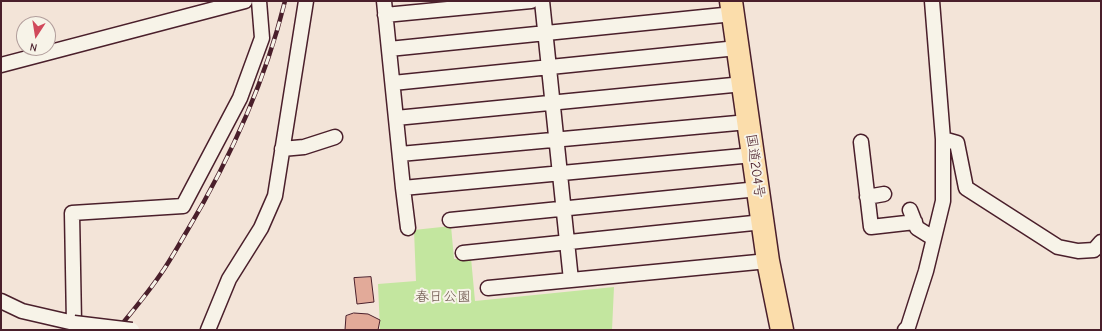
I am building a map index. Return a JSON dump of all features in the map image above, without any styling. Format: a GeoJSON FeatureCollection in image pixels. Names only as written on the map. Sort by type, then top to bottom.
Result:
{"type":"FeatureCollection","features":[{"type":"Feature","properties":{"kind":"highway","name":"国道204号"},"geometry":{"type":"LineString","coordinates":[[732,7],[768,262],[782,330]]}},
{"type":"Feature","properties":{"kind":"street"},"geometry":{"type":"LineString","coordinates":[[1,65],[246,1]]}},
{"type":"Feature","properties":{"kind":"street"},"geometry":{"type":"LineString","coordinates":[[74,323],[72,213],[183,206],[240,98],[246,83],[262,38],[259,1]]}},
{"type":"Feature","properties":{"kind":"street"},"geometry":{"type":"LineString","coordinates":[[208,330],[229,279],[261,228],[275,196],[306,1]]}},
{"type":"Feature","properties":{"kind":"street"},"geometry":{"type":"LineString","coordinates":[[408,228],[385,8],[531,1]]}},
{"type":"Feature","properties":{"kind":"street"},"geometry":{"type":"LineString","coordinates":[[542,1],[570,280]]}},
{"type":"Feature","properties":{"kind":"street"},"geometry":{"type":"LineString","coordinates":[[905,330],[908,327],[926,271],[943,201],[943,140],[932,1]]}},
{"type":"Feature","properties":{"kind":"street"},"geometry":{"type":"LineString","coordinates":[[389,49],[545,34],[732,7]]}},
{"type":"Feature","properties":{"kind":"street"},"geometry":{"type":"LineString","coordinates":[[392,83],[737,48]]}},
{"type":"Feature","properties":{"kind":"street"},"geometry":{"type":"LineString","coordinates":[[396,118],[743,84]]}},
{"type":"Feature","properties":{"kind":"street"},"geometry":{"type":"LineString","coordinates":[[400,154],[748,122]]}},
{"type":"Feature","properties":{"kind":"street"},"geometry":{"type":"LineString","coordinates":[[282,149],[304,147],[334,138]]}},
{"type":"Feature","properties":{"kind":"street"},"geometry":{"type":"LineString","coordinates":[[943,140],[957,143],[966,188],[1058,247],[1078,251],[1094,250],[1101,242]]}},
{"type":"Feature","properties":{"kind":"street"},"geometry":{"type":"LineString","coordinates":[[861,142],[870,226],[912,216],[918,228],[933,238]]}},
{"type":"Feature","properties":{"kind":"street"},"geometry":{"type":"LineString","coordinates":[[403,188],[753,155]]}},
{"type":"Feature","properties":{"kind":"street"},"geometry":{"type":"LineString","coordinates":[[450,220],[563,210],[758,189]]}},
{"type":"Feature","properties":{"kind":"street"},"geometry":{"type":"LineString","coordinates":[[867,197],[884,194]]}},
{"type":"Feature","properties":{"kind":"street"},"geometry":{"type":"LineString","coordinates":[[463,253],[566,241],[763,222]]}},
{"type":"Feature","properties":{"kind":"street"},"geometry":{"type":"LineString","coordinates":[[488,288],[768,262]]}},
{"type":"Feature","properties":{"kind":"street"},"geometry":{"type":"LineString","coordinates":[[1,301],[22,311],[74,323],[132,330]]}},
{"type":"Feature","properties":{"kind":"green space","name":"春日公園"},"geometry":{"type":"Polygon","coordinates":[[[451,226],[454,259],[471,258],[475,301],[614,287],[612,330],[380,330],[378,284],[416,281],[414,230],[451,226]]]}},
{"type":"Feature","properties":{"kind":"building"},"geometry":{"type":"Polygon","coordinates":[[[371,277],[374,302],[357,304],[354,278],[371,277]]]}},
{"type":"Feature","properties":{"kind":"building"},"geometry":{"type":"Polygon","coordinates":[[[354,313],[368,314],[380,320],[378,330],[345,330],[346,316],[354,313]]]}},
{"type":"Feature","properties":{"kind":"railway"},"geometry":{"type":"LineString","coordinates":[[117,330],[164,270],[218,176],[257,90],[277,31],[285,1]]}}]}
